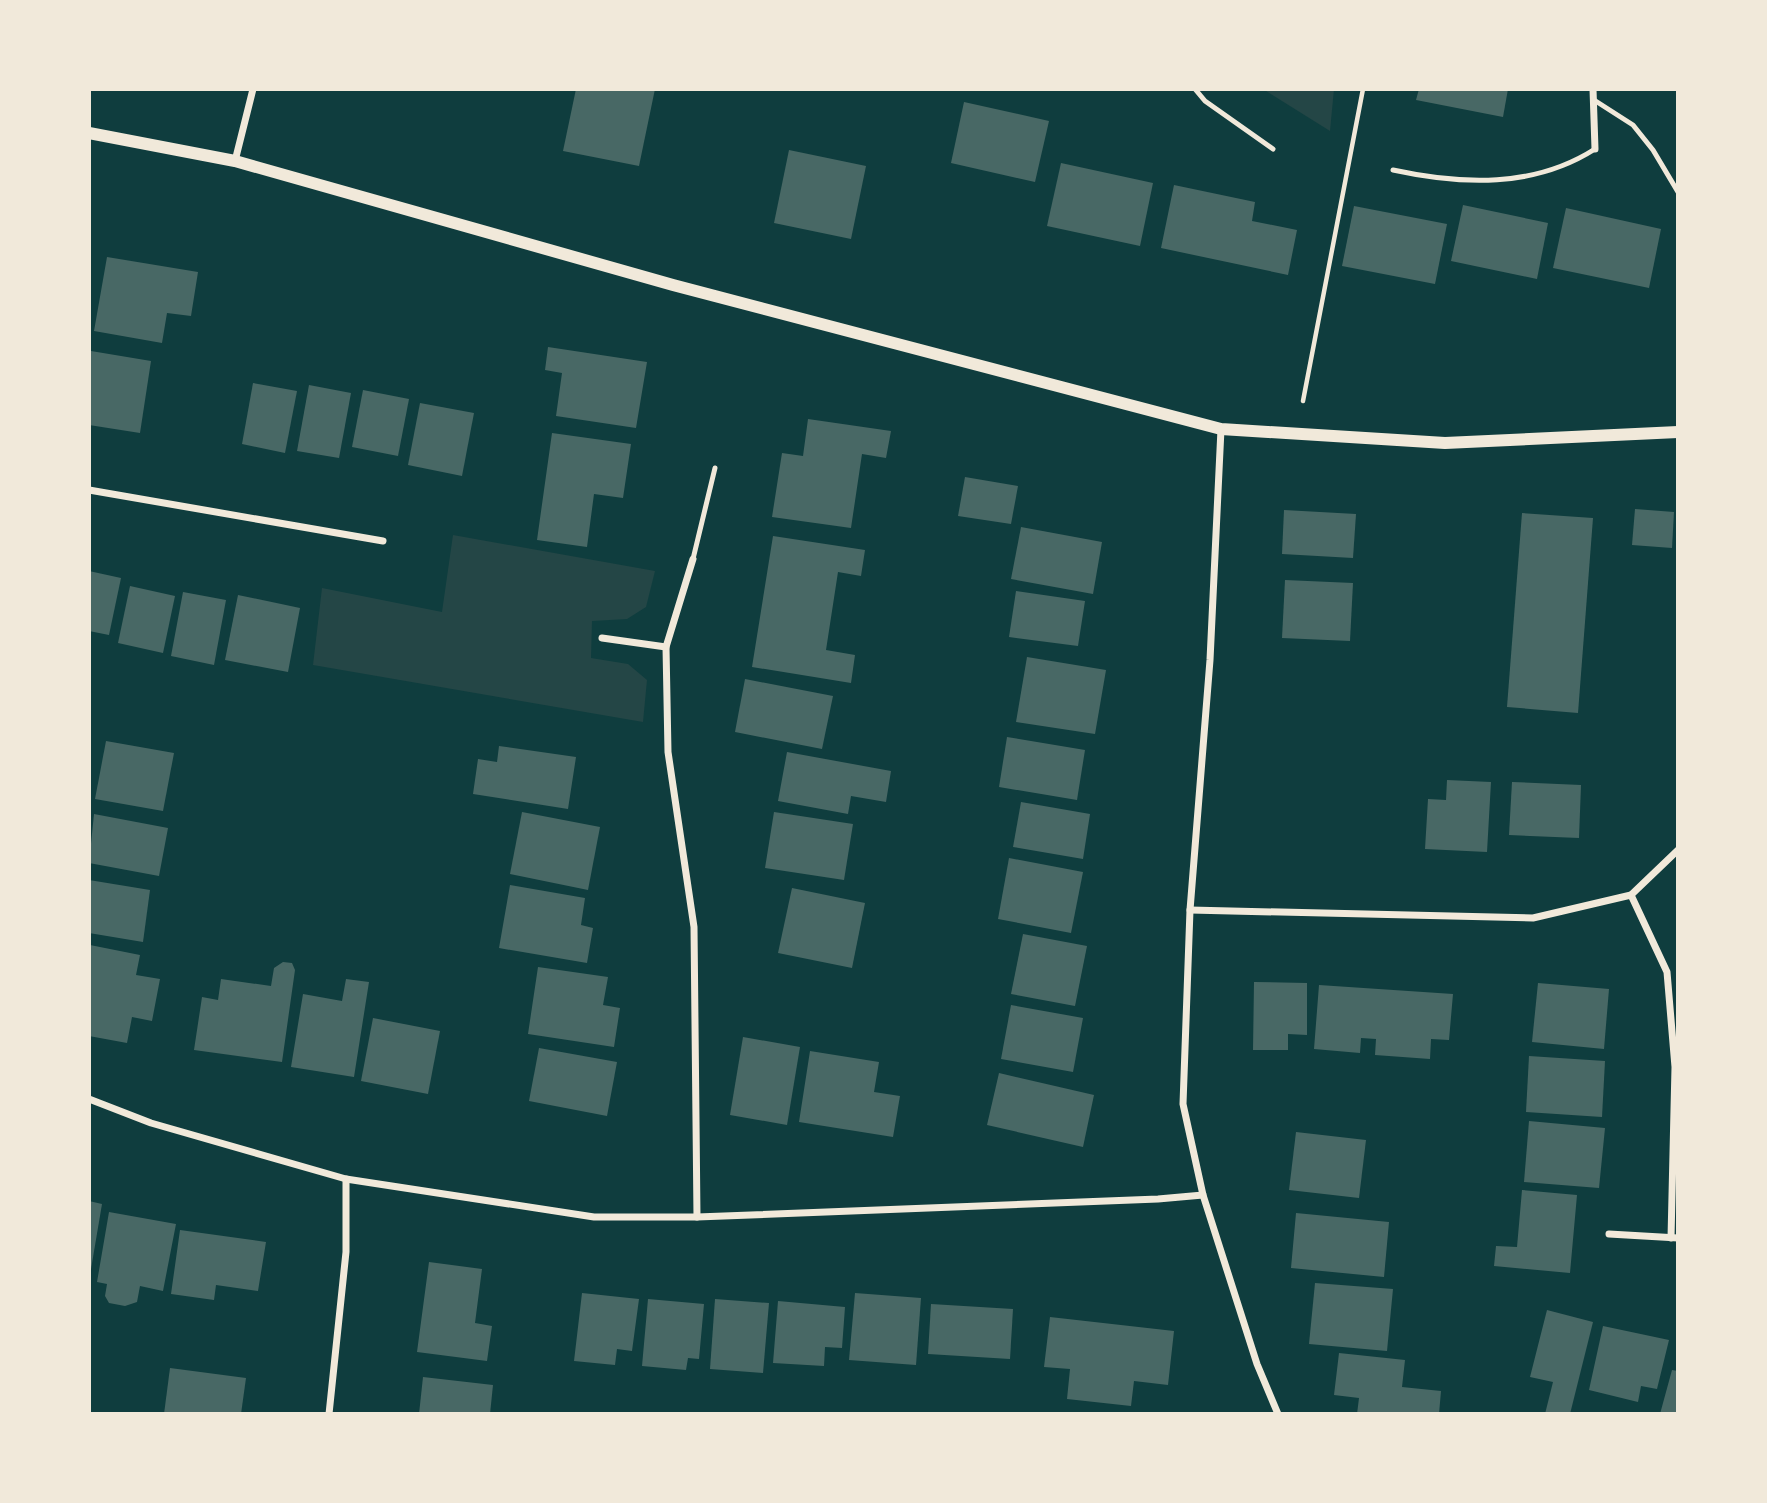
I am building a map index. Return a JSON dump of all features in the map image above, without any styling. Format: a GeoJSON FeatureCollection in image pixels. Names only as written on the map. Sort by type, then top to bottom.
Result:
{"type":"FeatureCollection","features":[{"type":"Feature","properties":{"kind":"street"},"geometry":{"type":"LineString","coordinates":[[235,161],[253,89]]}},
{"type":"Feature","properties":{"kind":"street"},"geometry":{"type":"LineString","coordinates":[[1593,89],[1595,149]]}},
{"type":"Feature","properties":{"kind":"street"},"geometry":{"type":"LineString","coordinates":[[89,132],[235,161],[673,285],[1221,429],[1445,443],[1678,432]]}},
{"type":"Feature","properties":{"kind":"street"},"geometry":{"type":"LineString","coordinates":[[1221,429],[1210,660],[1190,910],[1184,1104],[1203,1195],[1257,1364],[1278,1414]]}},
{"type":"Feature","properties":{"kind":"street"},"geometry":{"type":"LineString","coordinates":[[89,490],[383,541]]}},
{"type":"Feature","properties":{"kind":"street"},"geometry":{"type":"LineString","coordinates":[[693,559],[666,647],[668,752],[694,927],[698,1217]]}},
{"type":"Feature","properties":{"kind":"street"},"geometry":{"type":"LineString","coordinates":[[602,638],[666,647]]}},
{"type":"Feature","properties":{"kind":"street"},"geometry":{"type":"LineString","coordinates":[[1190,910],[1533,918],[1631,895],[1678,850]]}},
{"type":"Feature","properties":{"kind":"street"},"geometry":{"type":"LineString","coordinates":[[1609,1234],[1674,1238],[1675,1067],[1667,972],[1631,895]]}},
{"type":"Feature","properties":{"kind":"street"},"geometry":{"type":"LineString","coordinates":[[89,1099],[151,1123],[345,1179],[594,1217],[698,1217],[1203,1195]]}},
{"type":"Feature","properties":{"kind":"street"},"geometry":{"type":"LineString","coordinates":[[329,1414],[346,1252],[345,1179]]}},
{"type":"Feature","properties":{"kind":"lane"},"geometry":{"type":"LineString","coordinates":[[1195,89],[1205,101],[1273,149]]}},
{"type":"Feature","properties":{"kind":"lane"},"geometry":{"type":"LineString","coordinates":[[1594,100],[1633,125],[1653,150],[1678,192]]}},
{"type":"Feature","properties":{"kind":"lane"},"geometry":{"type":"LineString","coordinates":[[1393,170],[1445,181],[1479,181],[1523,176],[1569,166],[1595,149]]}},
{"type":"Feature","properties":{"kind":"lane"},"geometry":{"type":"LineString","coordinates":[[693,559],[715,468]]}},
{"type":"Feature","properties":{"kind":"path"},"geometry":{"type":"LineString","coordinates":[[1297,433],[1363,89]]}},
{"type":"Feature","properties":{"kind":"shaded area"},"geometry":{"type":"Polygon","coordinates":[[[1263,89],[1334,89],[1330,131],[1263,89]]]}},
{"type":"Feature","properties":{"kind":"shaded area"},"geometry":{"type":"Polygon","coordinates":[[[453,535],[655,571],[646,607],[627,619],[592,621],[591,658],[628,664],[647,680],[643,722],[313,665],[322,588],[442,612],[453,535]]]}},
{"type":"Feature","properties":{"kind":"building"},"geometry":{"type":"Polygon","coordinates":[[[576,89],[655,89],[639,166],[563,151],[576,89]]]}},
{"type":"Feature","properties":{"kind":"building"},"geometry":{"type":"Polygon","coordinates":[[[1419,89],[1508,89],[1503,117],[1416,100],[1419,89]]]}},
{"type":"Feature","properties":{"kind":"building"},"geometry":{"type":"Polygon","coordinates":[[[964,102],[1049,121],[1035,182],[951,163],[964,102]]]}},
{"type":"Feature","properties":{"kind":"building"},"geometry":{"type":"Polygon","coordinates":[[[789,150],[866,166],[851,239],[774,223],[789,150]]]}},
{"type":"Feature","properties":{"kind":"building"},"geometry":{"type":"Polygon","coordinates":[[[1061,163],[1153,183],[1140,246],[1047,226],[1061,163]]]}},
{"type":"Feature","properties":{"kind":"building"},"geometry":{"type":"Polygon","coordinates":[[[1174,185],[1255,202],[1252,221],[1297,230],[1288,275],[1161,248],[1174,185]]]}},
{"type":"Feature","properties":{"kind":"building"},"geometry":{"type":"Polygon","coordinates":[[[1463,205],[1548,223],[1537,279],[1451,261],[1463,205]]]}},
{"type":"Feature","properties":{"kind":"building"},"geometry":{"type":"Polygon","coordinates":[[[1354,206],[1447,224],[1435,284],[1342,266],[1354,206]]]}},
{"type":"Feature","properties":{"kind":"building"},"geometry":{"type":"Polygon","coordinates":[[[1566,208],[1661,229],[1649,288],[1553,268],[1566,208]]]}},
{"type":"Feature","properties":{"kind":"building"},"geometry":{"type":"Polygon","coordinates":[[[107,257],[198,272],[191,316],[167,313],[162,343],[94,331],[107,257]]]}},
{"type":"Feature","properties":{"kind":"building"},"geometry":{"type":"Polygon","coordinates":[[[548,347],[647,362],[636,428],[556,416],[562,373],[545,370],[548,347]]]}},
{"type":"Feature","properties":{"kind":"building"},"geometry":{"type":"Polygon","coordinates":[[[91,351],[151,361],[140,433],[89,425],[91,351]]]}},
{"type":"Feature","properties":{"kind":"building"},"geometry":{"type":"Polygon","coordinates":[[[253,383],[297,391],[285,453],[242,444],[253,383]]]}},
{"type":"Feature","properties":{"kind":"building"},"geometry":{"type":"Polygon","coordinates":[[[309,385],[351,393],[339,458],[297,451],[309,385]]]}},
{"type":"Feature","properties":{"kind":"building"},"geometry":{"type":"Polygon","coordinates":[[[363,390],[409,399],[398,456],[352,447],[363,390]]]}},
{"type":"Feature","properties":{"kind":"building"},"geometry":{"type":"Polygon","coordinates":[[[420,403],[474,413],[462,476],[408,465],[420,403]]]}},
{"type":"Feature","properties":{"kind":"building"},"geometry":{"type":"Polygon","coordinates":[[[808,419],[891,431],[886,458],[862,454],[851,528],[772,517],[782,453],[803,456],[808,419]]]}},
{"type":"Feature","properties":{"kind":"building"},"geometry":{"type":"Polygon","coordinates":[[[552,433],[631,444],[623,498],[594,494],[587,547],[537,540],[552,433]]]}},
{"type":"Feature","properties":{"kind":"building"},"geometry":{"type":"Polygon","coordinates":[[[965,477],[1018,486],[1011,524],[958,516],[965,477]]]}},
{"type":"Feature","properties":{"kind":"building"},"geometry":{"type":"Polygon","coordinates":[[[1635,509],[1674,512],[1672,548],[1632,545],[1635,509]]]}},
{"type":"Feature","properties":{"kind":"building"},"geometry":{"type":"Polygon","coordinates":[[[1284,510],[1356,514],[1353,558],[1282,554],[1284,510]]]}},
{"type":"Feature","properties":{"kind":"building"},"geometry":{"type":"Polygon","coordinates":[[[1522,513],[1593,518],[1578,713],[1507,707],[1522,513]]]}},
{"type":"Feature","properties":{"kind":"building"},"geometry":{"type":"Polygon","coordinates":[[[1021,527],[1102,542],[1093,594],[1011,579],[1021,527]]]}},
{"type":"Feature","properties":{"kind":"building"},"geometry":{"type":"Polygon","coordinates":[[[773,536],[865,550],[861,576],[838,572],[826,650],[855,655],[851,683],[752,667],[773,536]]]}},
{"type":"Feature","properties":{"kind":"building"},"geometry":{"type":"Polygon","coordinates":[[[89,571],[121,578],[109,635],[89,631],[89,571]]]}},
{"type":"Feature","properties":{"kind":"building"},"geometry":{"type":"Polygon","coordinates":[[[1285,580],[1353,583],[1350,641],[1282,638],[1285,580]]]}},
{"type":"Feature","properties":{"kind":"building"},"geometry":{"type":"Polygon","coordinates":[[[130,586],[175,596],[163,653],[118,643],[130,586]]]}},
{"type":"Feature","properties":{"kind":"building"},"geometry":{"type":"Polygon","coordinates":[[[1016,591],[1085,601],[1078,646],[1009,637],[1016,591]]]}},
{"type":"Feature","properties":{"kind":"building"},"geometry":{"type":"Polygon","coordinates":[[[183,592],[226,600],[214,665],[171,656],[183,592]]]}},
{"type":"Feature","properties":{"kind":"building"},"geometry":{"type":"Polygon","coordinates":[[[238,595],[300,608],[288,672],[225,660],[238,595]]]}},
{"type":"Feature","properties":{"kind":"building"},"geometry":{"type":"Polygon","coordinates":[[[1027,657],[1106,670],[1095,734],[1016,722],[1027,657]]]}},
{"type":"Feature","properties":{"kind":"building"},"geometry":{"type":"Polygon","coordinates":[[[745,679],[833,696],[822,749],[735,732],[745,679]]]}},
{"type":"Feature","properties":{"kind":"building"},"geometry":{"type":"Polygon","coordinates":[[[1007,737],[1085,750],[1077,800],[999,787],[1007,737]]]}},
{"type":"Feature","properties":{"kind":"building"},"geometry":{"type":"Polygon","coordinates":[[[106,741],[174,753],[163,811],[95,799],[106,741]]]}},
{"type":"Feature","properties":{"kind":"building"},"geometry":{"type":"Polygon","coordinates":[[[499,746],[576,757],[568,809],[473,794],[478,759],[497,762],[499,746]]]}},
{"type":"Feature","properties":{"kind":"building"},"geometry":{"type":"Polygon","coordinates":[[[787,752],[891,771],[886,802],[851,796],[848,814],[778,801],[787,752]]]}},
{"type":"Feature","properties":{"kind":"building"},"geometry":{"type":"Polygon","coordinates":[[[1447,780],[1491,782],[1487,852],[1425,849],[1428,799],[1446,800],[1447,780]]]}},
{"type":"Feature","properties":{"kind":"building"},"geometry":{"type":"Polygon","coordinates":[[[1512,782],[1581,785],[1579,838],[1509,835],[1512,782]]]}},
{"type":"Feature","properties":{"kind":"building"},"geometry":{"type":"Polygon","coordinates":[[[1021,802],[1090,814],[1083,859],[1013,847],[1021,802]]]}},
{"type":"Feature","properties":{"kind":"building"},"geometry":{"type":"Polygon","coordinates":[[[522,812],[600,827],[588,890],[510,874],[522,812]]]}},
{"type":"Feature","properties":{"kind":"building"},"geometry":{"type":"Polygon","coordinates":[[[774,812],[853,824],[844,880],[765,868],[774,812]]]}},
{"type":"Feature","properties":{"kind":"building"},"geometry":{"type":"Polygon","coordinates":[[[94,814],[168,828],[159,876],[89,863],[94,814]]]}},
{"type":"Feature","properties":{"kind":"building"},"geometry":{"type":"Polygon","coordinates":[[[1009,858],[1083,872],[1071,933],[998,919],[1009,858]]]}},
{"type":"Feature","properties":{"kind":"building"},"geometry":{"type":"Polygon","coordinates":[[[89,880],[150,890],[143,942],[89,933],[89,880]]]}},
{"type":"Feature","properties":{"kind":"building"},"geometry":{"type":"Polygon","coordinates":[[[510,885],[585,898],[581,925],[593,928],[587,963],[499,948],[510,885]]]}},
{"type":"Feature","properties":{"kind":"building"},"geometry":{"type":"Polygon","coordinates":[[[792,888],[865,903],[852,968],[778,953],[792,888]]]}},
{"type":"Feature","properties":{"kind":"building"},"geometry":{"type":"Polygon","coordinates":[[[1023,934],[1087,946],[1075,1006],[1011,994],[1023,934]]]}},
{"type":"Feature","properties":{"kind":"building"},"geometry":{"type":"Polygon","coordinates":[[[90,945],[140,955],[136,975],[160,979],[152,1021],[132,1017],[127,1043],[89,1036],[90,945]]]}},
{"type":"Feature","properties":{"kind":"building"},"geometry":{"type":"Polygon","coordinates":[[[283,962],[292,963],[295,970],[282,1062],[194,1050],[202,997],[218,1000],[221,979],[271,986],[274,968],[283,962]]]}},
{"type":"Feature","properties":{"kind":"building"},"geometry":{"type":"Polygon","coordinates":[[[538,967],[608,977],[603,1005],[620,1008],[614,1047],[528,1034],[538,967]]]}},
{"type":"Feature","properties":{"kind":"building"},"geometry":{"type":"Polygon","coordinates":[[[346,979],[369,982],[354,1077],[291,1067],[303,994],[342,1001],[346,979]]]}},
{"type":"Feature","properties":{"kind":"building"},"geometry":{"type":"Polygon","coordinates":[[[1254,982],[1307,983],[1307,1035],[1288,1034],[1288,1050],[1253,1050],[1254,982]]]}},
{"type":"Feature","properties":{"kind":"building"},"geometry":{"type":"Polygon","coordinates":[[[1538,983],[1609,989],[1604,1049],[1532,1042],[1538,983]]]}},
{"type":"Feature","properties":{"kind":"building"},"geometry":{"type":"Polygon","coordinates":[[[1319,985],[1453,994],[1449,1040],[1431,1039],[1430,1059],[1375,1055],[1376,1039],[1361,1038],[1360,1053],[1314,1049],[1319,985]]]}},
{"type":"Feature","properties":{"kind":"building"},"geometry":{"type":"Polygon","coordinates":[[[1011,1005],[1083,1018],[1073,1072],[1001,1059],[1011,1005]]]}},
{"type":"Feature","properties":{"kind":"building"},"geometry":{"type":"Polygon","coordinates":[[[373,1018],[440,1031],[428,1094],[361,1081],[373,1018]]]}},
{"type":"Feature","properties":{"kind":"building"},"geometry":{"type":"Polygon","coordinates":[[[743,1037],[800,1047],[787,1125],[730,1115],[743,1037]]]}},
{"type":"Feature","properties":{"kind":"building"},"geometry":{"type":"Polygon","coordinates":[[[539,1048],[617,1062],[607,1116],[529,1101],[539,1048]]]}},
{"type":"Feature","properties":{"kind":"building"},"geometry":{"type":"Polygon","coordinates":[[[810,1051],[879,1062],[874,1092],[900,1096],[893,1137],[799,1122],[810,1051]]]}},
{"type":"Feature","properties":{"kind":"building"},"geometry":{"type":"Polygon","coordinates":[[[1529,1056],[1605,1061],[1602,1117],[1526,1112],[1529,1056]]]}},
{"type":"Feature","properties":{"kind":"building"},"geometry":{"type":"Polygon","coordinates":[[[999,1073],[1094,1095],[1083,1147],[987,1125],[999,1073]]]}},
{"type":"Feature","properties":{"kind":"building"},"geometry":{"type":"Polygon","coordinates":[[[1529,1121],[1605,1128],[1599,1188],[1524,1182],[1529,1121]]]}},
{"type":"Feature","properties":{"kind":"building"},"geometry":{"type":"Polygon","coordinates":[[[1296,1132],[1366,1140],[1359,1198],[1289,1190],[1296,1132]]]}},
{"type":"Feature","properties":{"kind":"building"},"geometry":{"type":"Polygon","coordinates":[[[1522,1190],[1577,1195],[1570,1273],[1494,1266],[1496,1246],[1517,1247],[1522,1190]]]}},
{"type":"Feature","properties":{"kind":"building"},"geometry":{"type":"Polygon","coordinates":[[[89,1201],[102,1204],[91,1269],[89,1268],[89,1201]]]}},
{"type":"Feature","properties":{"kind":"building"},"geometry":{"type":"Polygon","coordinates":[[[109,1212],[176,1224],[163,1291],[140,1286],[137,1302],[125,1306],[109,1303],[105,1296],[107,1284],[97,1282],[109,1212]]]}},
{"type":"Feature","properties":{"kind":"building"},"geometry":{"type":"Polygon","coordinates":[[[1296,1213],[1389,1222],[1384,1277],[1291,1268],[1296,1213]]]}},
{"type":"Feature","properties":{"kind":"building"},"geometry":{"type":"Polygon","coordinates":[[[180,1230],[266,1242],[258,1291],[216,1285],[214,1300],[171,1294],[180,1230]]]}},
{"type":"Feature","properties":{"kind":"building"},"geometry":{"type":"Polygon","coordinates":[[[429,1262],[482,1269],[475,1323],[492,1326],[487,1361],[417,1352],[429,1262]]]}},
{"type":"Feature","properties":{"kind":"building"},"geometry":{"type":"Polygon","coordinates":[[[1315,1283],[1393,1289],[1387,1351],[1309,1344],[1315,1283]]]}},
{"type":"Feature","properties":{"kind":"building"},"geometry":{"type":"Polygon","coordinates":[[[582,1293],[639,1299],[632,1351],[617,1349],[615,1365],[574,1361],[582,1293]]]}},
{"type":"Feature","properties":{"kind":"building"},"geometry":{"type":"Polygon","coordinates":[[[855,1293],[921,1298],[916,1365],[849,1360],[855,1293]]]}},
{"type":"Feature","properties":{"kind":"building"},"geometry":{"type":"Polygon","coordinates":[[[648,1299],[704,1304],[699,1359],[688,1358],[686,1370],[642,1366],[648,1299]]]}},
{"type":"Feature","properties":{"kind":"building"},"geometry":{"type":"Polygon","coordinates":[[[715,1299],[769,1303],[763,1373],[710,1369],[715,1299]]]}},
{"type":"Feature","properties":{"kind":"building"},"geometry":{"type":"Polygon","coordinates":[[[778,1301],[845,1307],[842,1348],[825,1347],[824,1366],[773,1363],[778,1301]]]}},
{"type":"Feature","properties":{"kind":"building"},"geometry":{"type":"Polygon","coordinates":[[[931,1304],[1013,1309],[1010,1359],[928,1354],[931,1304]]]}},
{"type":"Feature","properties":{"kind":"building"},"geometry":{"type":"Polygon","coordinates":[[[1547,1310],[1593,1322],[1570,1414],[1545,1414],[1553,1382],[1530,1377],[1547,1310]]]}},
{"type":"Feature","properties":{"kind":"building"},"geometry":{"type":"Polygon","coordinates":[[[1050,1317],[1174,1331],[1168,1385],[1134,1381],[1131,1406],[1067,1399],[1070,1369],[1044,1367],[1050,1317]]]}},
{"type":"Feature","properties":{"kind":"building"},"geometry":{"type":"Polygon","coordinates":[[[1603,1326],[1669,1340],[1657,1389],[1641,1386],[1638,1402],[1589,1390],[1603,1326]]]}},
{"type":"Feature","properties":{"kind":"building"},"geometry":{"type":"Polygon","coordinates":[[[1339,1353],[1405,1360],[1402,1387],[1441,1391],[1439,1414],[1357,1414],[1359,1398],[1334,1395],[1339,1353]]]}},
{"type":"Feature","properties":{"kind":"building"},"geometry":{"type":"Polygon","coordinates":[[[170,1368],[246,1378],[241,1414],[164,1414],[170,1368]]]}},
{"type":"Feature","properties":{"kind":"building"},"geometry":{"type":"Polygon","coordinates":[[[1672,1370],[1678,1371],[1678,1414],[1660,1414],[1672,1370]]]}},
{"type":"Feature","properties":{"kind":"building"},"geometry":{"type":"Polygon","coordinates":[[[423,1377],[493,1385],[490,1414],[419,1414],[423,1377]]]}}]}
